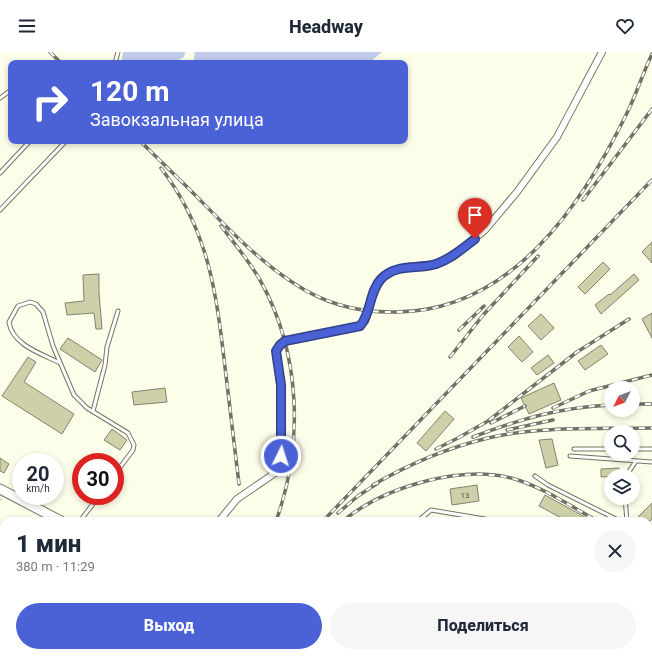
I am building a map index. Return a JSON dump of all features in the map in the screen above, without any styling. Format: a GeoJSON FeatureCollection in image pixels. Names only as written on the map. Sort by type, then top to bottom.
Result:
{"type":"FeatureCollection","features":[{"type":"Feature","properties":{"kind":"street"},"geometry":{"type":"LineString","coordinates":[[222,517],[237,499],[275,473],[280,467],[282,434],[281,385],[276,351],[280,345],[285,341],[360,326],[364,321],[374,291],[381,279],[406,266],[436,264],[454,256],[485,230],[517,192],[557,137],[602,52]]}},
{"type":"Feature","properties":{"kind":"street"},"geometry":{"type":"LineString","coordinates":[[0,489],[53,517]]}},
{"type":"Feature","properties":{"kind":"lane"},"geometry":{"type":"LineString","coordinates":[[0,173],[27,144]]}},
{"type":"Feature","properties":{"kind":"lane"},"geometry":{"type":"LineString","coordinates":[[0,210],[63,144]]}},
{"type":"Feature","properties":{"kind":"lane"},"geometry":{"type":"LineString","coordinates":[[60,363],[19,342],[13,334],[9,322],[18,306],[30,302],[36,304],[43,312],[53,346],[74,394],[83,404],[128,434],[134,445],[133,450],[124,462]]}},
{"type":"Feature","properties":{"kind":"lane"},"geometry":{"type":"LineString","coordinates":[[93,411],[105,365],[107,348],[118,311]]}},
{"type":"Feature","properties":{"kind":"lane"},"geometry":{"type":"LineString","coordinates":[[574,449],[604,449]]}},
{"type":"Feature","properties":{"kind":"lane"},"geometry":{"type":"LineString","coordinates":[[640,449],[652,449]]}},
{"type":"Feature","properties":{"kind":"lane"},"geometry":{"type":"LineString","coordinates":[[570,456],[604,459]]}},
{"type":"Feature","properties":{"kind":"lane"},"geometry":{"type":"LineString","coordinates":[[631,469],[636,461],[652,462]]}},
{"type":"Feature","properties":{"kind":"lane"},"geometry":{"type":"LineString","coordinates":[[535,476],[548,485],[612,517]]}},
{"type":"Feature","properties":{"kind":"lane"},"geometry":{"type":"LineString","coordinates":[[83,517],[92,505]]}},
{"type":"Feature","properties":{"kind":"lane"},"geometry":{"type":"LineString","coordinates":[[626,505],[627,517]]}},
{"type":"Feature","properties":{"kind":"lane"},"geometry":{"type":"LineString","coordinates":[[423,517],[431,510],[473,517]]}},
{"type":"Feature","properties":{"kind":"shaded area"},"geometry":{"type":"Polygon","coordinates":[[[123,52],[185,52],[184,57],[178,60],[122,60],[123,52]]]}},
{"type":"Feature","properties":{"kind":"shaded area"},"geometry":{"type":"Polygon","coordinates":[[[195,52],[382,52],[373,60],[194,60],[195,52]]]}},
{"type":"Feature","properties":{"kind":"building"},"geometry":{"type":"Polygon","coordinates":[[[652,242],[652,263],[642,252],[652,242]]]}},
{"type":"Feature","properties":{"kind":"building"},"geometry":{"type":"Polygon","coordinates":[[[603,262],[610,269],[585,294],[578,287],[603,262]]]}},
{"type":"Feature","properties":{"kind":"building"},"geometry":{"type":"Polygon","coordinates":[[[99,274],[102,329],[96,329],[94,313],[67,315],[65,303],[84,301],[83,275],[99,274]]]}},
{"type":"Feature","properties":{"kind":"building"},"geometry":{"type":"Polygon","coordinates":[[[634,274],[639,280],[601,314],[595,305],[609,294],[610,295],[634,274]]]}},
{"type":"Feature","properties":{"kind":"building"},"geometry":{"type":"Polygon","coordinates":[[[652,313],[652,338],[642,319],[652,313]]]}},
{"type":"Feature","properties":{"kind":"building"},"geometry":{"type":"Polygon","coordinates":[[[541,314],[554,328],[541,340],[528,326],[541,314]]]}},
{"type":"Feature","properties":{"kind":"building"},"geometry":{"type":"Polygon","coordinates":[[[519,336],[533,352],[522,362],[508,347],[519,336]]]}},
{"type":"Feature","properties":{"kind":"building"},"geometry":{"type":"Polygon","coordinates":[[[68,338],[102,360],[95,372],[60,349],[68,338]]]}},
{"type":"Feature","properties":{"kind":"building"},"geometry":{"type":"Polygon","coordinates":[[[601,345],[608,354],[585,370],[578,361],[601,345]]]}},
{"type":"Feature","properties":{"kind":"building"},"geometry":{"type":"Polygon","coordinates":[[[548,355],[554,363],[537,375],[531,368],[548,355]]]}},
{"type":"Feature","properties":{"kind":"building"},"geometry":{"type":"Polygon","coordinates":[[[28,357],[36,362],[24,382],[74,414],[62,434],[2,396],[28,357]]]}},
{"type":"Feature","properties":{"kind":"building"},"geometry":{"type":"Polygon","coordinates":[[[554,383],[561,400],[529,414],[521,398],[554,383]]]}},
{"type":"Feature","properties":{"kind":"building"},"geometry":{"type":"Polygon","coordinates":[[[165,388],[167,402],[134,405],[132,392],[165,388]]]}},
{"type":"Feature","properties":{"kind":"building"},"geometry":{"type":"Polygon","coordinates":[[[445,411],[454,419],[426,451],[417,443],[445,411]]]}},
{"type":"Feature","properties":{"kind":"building"},"geometry":{"type":"Polygon","coordinates":[[[112,429],[127,440],[120,450],[104,440],[112,429]]]}},
{"type":"Feature","properties":{"kind":"building"},"geometry":{"type":"Polygon","coordinates":[[[552,439],[558,465],[546,468],[539,440],[552,439]]]}},
{"type":"Feature","properties":{"kind":"building"},"geometry":{"type":"Polygon","coordinates":[[[0,458],[9,464],[4,473],[0,471],[0,458]]]}},
{"type":"Feature","properties":{"kind":"building"},"geometry":{"type":"Polygon","coordinates":[[[619,468],[619,469],[604,469],[604,477],[601,477],[601,469],[619,468]]]}},
{"type":"Feature","properties":{"kind":"building"},"geometry":{"type":"Polygon","coordinates":[[[477,485],[479,501],[452,505],[450,489],[477,485]]]}},
{"type":"Feature","properties":{"kind":"building"},"geometry":{"type":"Polygon","coordinates":[[[545,495],[585,517],[560,517],[539,506],[545,495]]]}},
{"type":"Feature","properties":{"kind":"building"},"geometry":{"type":"Polygon","coordinates":[[[652,503],[652,517],[638,517],[652,503]]]}},
{"type":"Feature","properties":{"kind":"railway"},"geometry":{"type":"LineString","coordinates":[[50,52],[58,60]]}},
{"type":"Feature","properties":{"kind":"railway"},"geometry":{"type":"LineString","coordinates":[[179,179],[234,234],[264,261],[295,284],[319,297],[344,306],[370,311],[397,312],[438,307],[475,293],[509,272],[539,246],[565,215],[589,182],[628,111],[652,54]]}},
{"type":"Feature","properties":{"kind":"railway"},"geometry":{"type":"LineString","coordinates":[[583,200],[652,109]]}},
{"type":"Feature","properties":{"kind":"railway"},"geometry":{"type":"LineString","coordinates":[[143,144],[183,183]]}},
{"type":"Feature","properties":{"kind":"railway"},"geometry":{"type":"LineString","coordinates":[[161,168],[190,215],[208,263],[222,339],[239,484]]}},
{"type":"Feature","properties":{"kind":"railway"},"geometry":{"type":"LineString","coordinates":[[327,517],[652,180]]}},
{"type":"Feature","properties":{"kind":"railway"},"geometry":{"type":"LineString","coordinates":[[221,226],[247,259],[260,280],[274,308],[284,338],[290,368],[294,399],[294,430],[291,461],[285,492],[277,517]]}},
{"type":"Feature","properties":{"kind":"railway"},"geometry":{"type":"LineString","coordinates":[[450,357],[484,314],[538,256]]}},
{"type":"Feature","properties":{"kind":"railway"},"geometry":{"type":"LineString","coordinates":[[459,330],[484,306]]}},
{"type":"Feature","properties":{"kind":"railway"},"geometry":{"type":"LineString","coordinates":[[458,438],[488,421],[577,352],[629,319]]}},
{"type":"Feature","properties":{"kind":"railway"},"geometry":{"type":"LineString","coordinates":[[553,408],[589,391],[652,375]]}},
{"type":"Feature","properties":{"kind":"railway"},"geometry":{"type":"LineString","coordinates":[[640,404],[652,404]]}},
{"type":"Feature","properties":{"kind":"railway"},"geometry":{"type":"LineString","coordinates":[[473,437],[524,419],[575,408],[604,405]]}},
{"type":"Feature","properties":{"kind":"railway"},"geometry":{"type":"LineString","coordinates":[[491,423],[525,406]]}},
{"type":"Feature","properties":{"kind":"railway"},"geometry":{"type":"LineString","coordinates":[[507,430],[553,420]]}},
{"type":"Feature","properties":{"kind":"railway"},"geometry":{"type":"LineString","coordinates":[[373,485],[400,470],[429,457],[473,442],[507,434],[591,428],[652,428]]}},
{"type":"Feature","properties":{"kind":"railway"},"geometry":{"type":"LineString","coordinates":[[436,449],[462,436]]}},
{"type":"Feature","properties":{"kind":"railway"},"geometry":{"type":"LineString","coordinates":[[348,517],[360,508],[403,488],[450,476],[474,474],[497,475],[518,480],[538,488],[590,517]]}},
{"type":"Feature","properties":{"kind":"railway"},"geometry":{"type":"LineString","coordinates":[[338,513],[358,496],[378,483]]}},
{"type":"Feature","properties":{"kind":"route"},"geometry":{"type":"LineString","coordinates":[[281,456],[281,385],[276,351],[280,345],[285,341],[307,338],[360,326],[364,321],[374,291],[381,279],[406,266],[436,264],[454,256],[475,239]]}}]}
